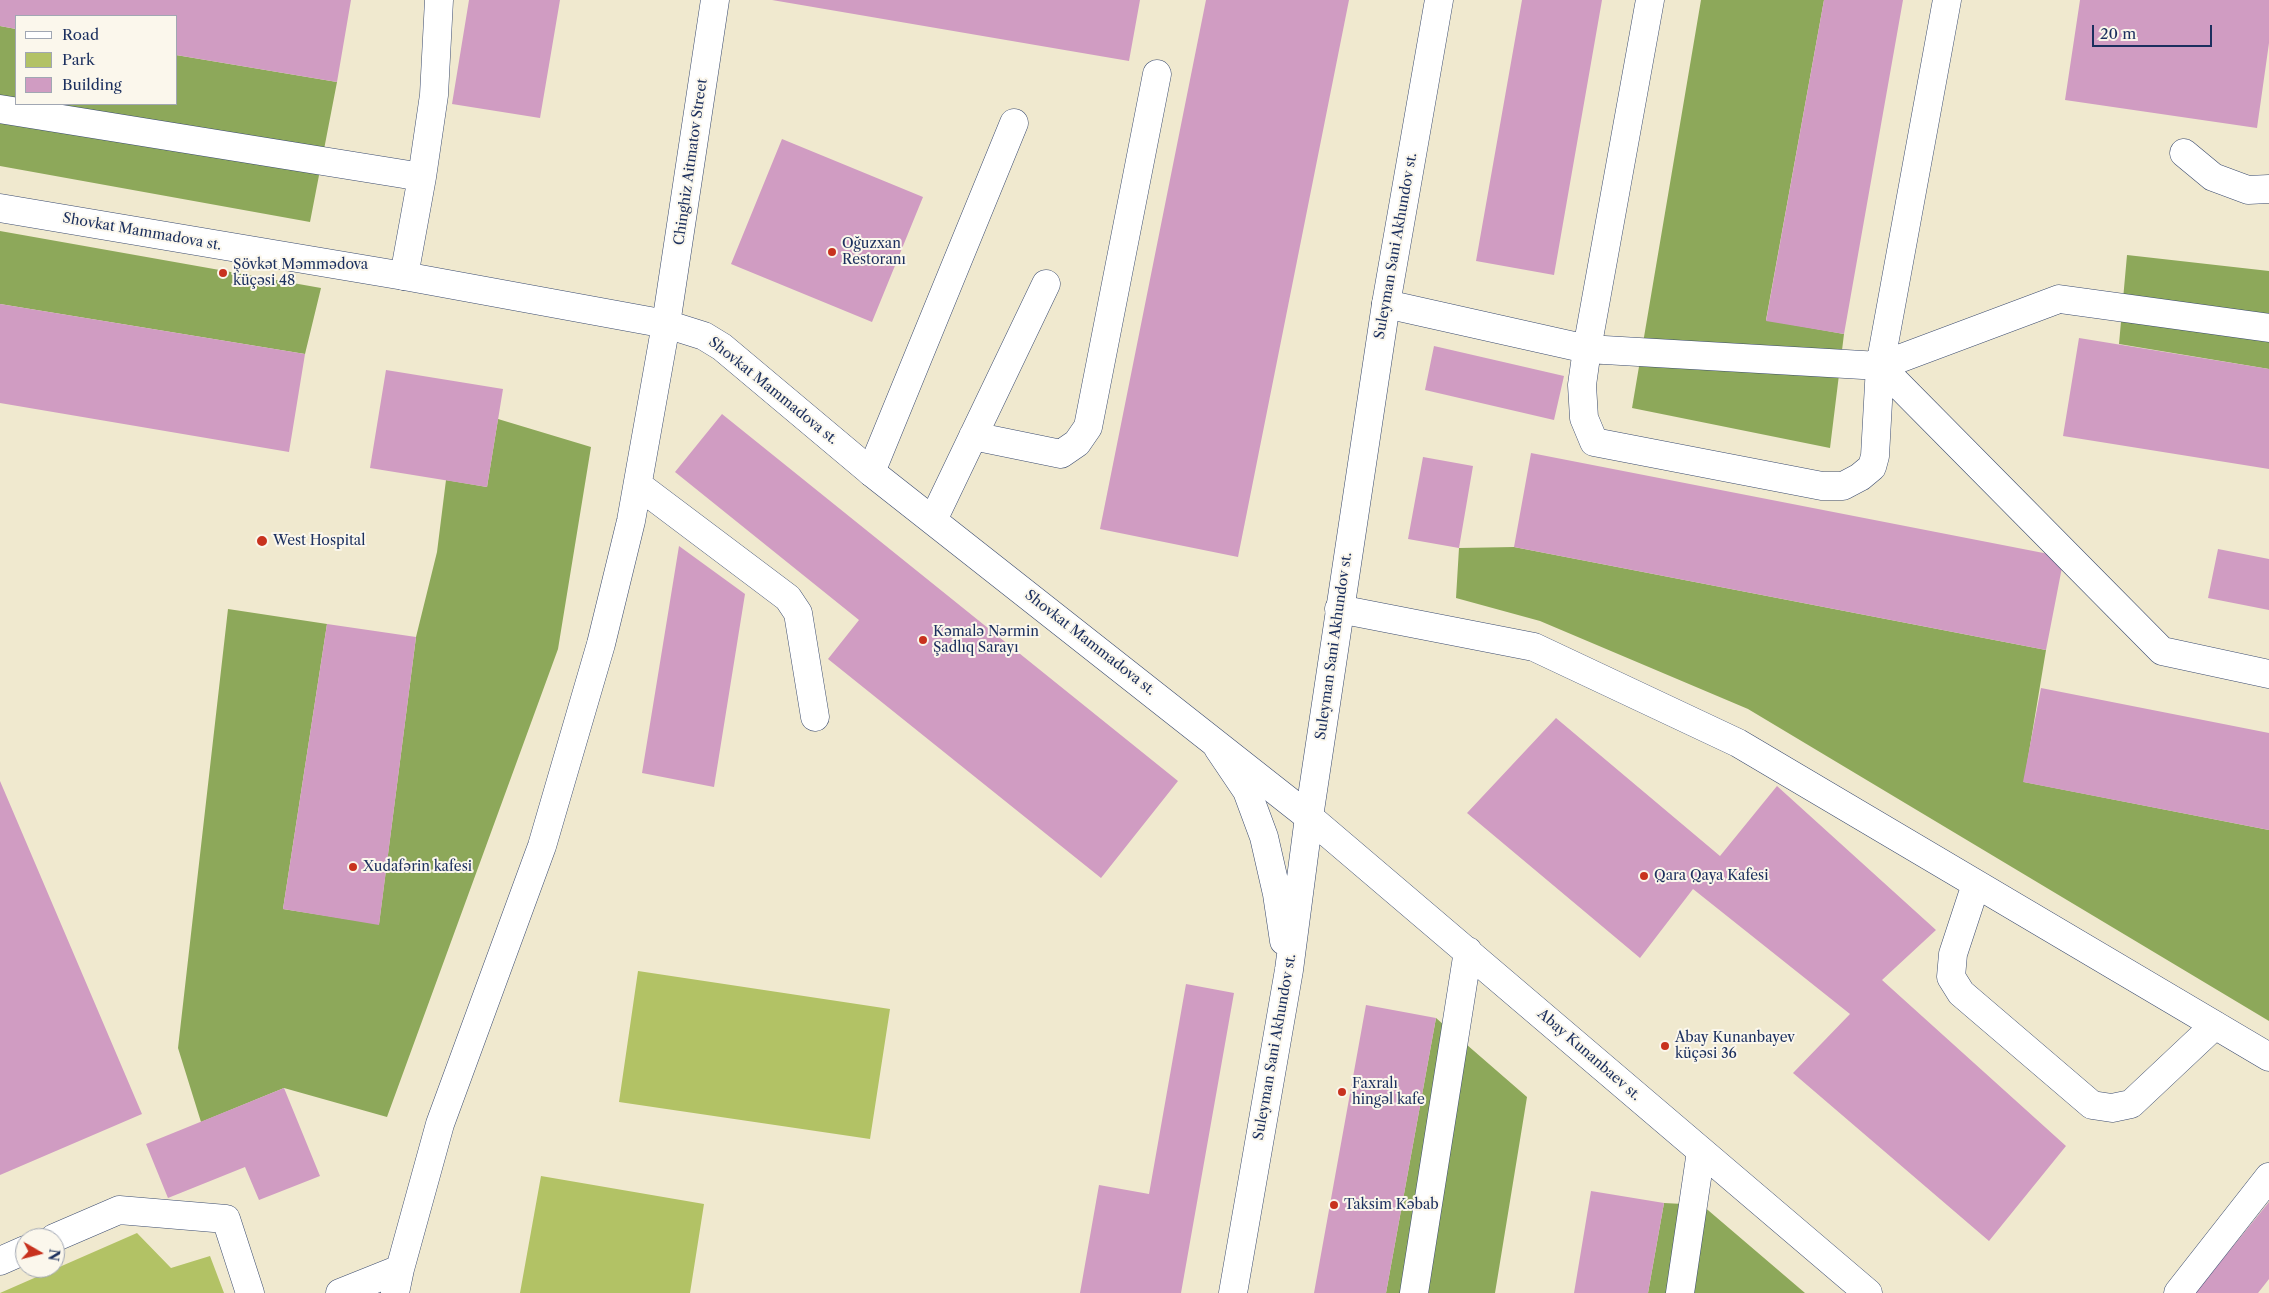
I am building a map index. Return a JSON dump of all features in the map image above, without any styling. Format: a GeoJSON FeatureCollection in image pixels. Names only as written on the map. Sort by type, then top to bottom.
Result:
{"type":"FeatureCollection","features":[{"type":"Feature","properties":{"kind":"main road"},"geometry":{"type":"LineString","coordinates":[[404,276],[422,177],[434,95],[440,0]]}},
{"type":"Feature","properties":{"kind":"main road","name":"Chinghiz Aitmatov Street"},"geometry":{"type":"LineString","coordinates":[[397,1281],[440,1124],[542,846],[603,635],[621,565],[638,484],[666,324],[715,0]]}},
{"type":"Feature","properties":{"kind":"main road","name":"Suleyman Sani Akhundov st."},"geometry":{"type":"LineString","coordinates":[[1233,1293],[1289,970],[1339,609],[1386,304],[1439,0]]}},
{"type":"Feature","properties":{"kind":"main road"},"geometry":{"type":"LineString","coordinates":[[1650,0],[1587,349],[1582,385],[1584,418],[1594,442],[1822,486],[1843,486],[1860,477],[1872,467],[1880,366],[1947,0]]}},
{"type":"Feature","properties":{"kind":"main road"},"geometry":{"type":"LineString","coordinates":[[973,436],[1061,454],[1077,443],[1088,427],[1157,74]]}},
{"type":"Feature","properties":{"kind":"main road"},"geometry":{"type":"LineString","coordinates":[[0,109],[422,177]]}},
{"type":"Feature","properties":{"kind":"main road"},"geometry":{"type":"LineString","coordinates":[[872,472],[1014,123]]}},
{"type":"Feature","properties":{"kind":"main road"},"geometry":{"type":"LineString","coordinates":[[2184,154],[2213,177],[2248,190],[2269,189]]}},
{"type":"Feature","properties":{"kind":"main road","name":"Shovkat Mammadova st."},"geometry":{"type":"LineString","coordinates":[[0,208],[404,276],[666,324],[704,336],[722,347],[872,472],[1309,816]]}},
{"type":"Feature","properties":{"kind":"main road"},"geometry":{"type":"LineString","coordinates":[[933,520],[1046,284]]}},
{"type":"Feature","properties":{"kind":"main road"},"geometry":{"type":"LineString","coordinates":[[1386,304],[1587,349],[1880,366],[2059,299],[2269,328]]}},
{"type":"Feature","properties":{"kind":"main road"},"geometry":{"type":"LineString","coordinates":[[1880,366],[2162,651],[2269,674]]}},
{"type":"Feature","properties":{"kind":"main road"},"geometry":{"type":"LineString","coordinates":[[638,484],[788,598],[798,613],[816,717]]}},
{"type":"Feature","properties":{"kind":"main road"},"geometry":{"type":"LineString","coordinates":[[1339,609],[1534,647],[1738,744],[2269,1057]]}},
{"type":"Feature","properties":{"kind":"main road"},"geometry":{"type":"LineString","coordinates":[[1213,740],[1246,791],[1264,837],[1277,894],[1289,970]]}},
{"type":"Feature","properties":{"kind":"main road","name":"Abay Kunanbaev st."},"geometry":{"type":"LineString","coordinates":[[1309,816],[1868,1293]]}},
{"type":"Feature","properties":{"kind":"main road"},"geometry":{"type":"LineString","coordinates":[[1976,884],[1953,954],[1951,977],[1961,993],[2092,1105],[2112,1108],[2131,1104],[2215,1025]]}},
{"type":"Feature","properties":{"kind":"main road"},"geometry":{"type":"LineString","coordinates":[[1414,1293],[1468,951]]}},
{"type":"Feature","properties":{"kind":"main road"},"geometry":{"type":"LineString","coordinates":[[1680,1293],[1701,1151]]}},
{"type":"Feature","properties":{"kind":"main road"},"geometry":{"type":"LineString","coordinates":[[2178,1293],[2269,1177]]}},
{"type":"Feature","properties":{"kind":"main road"},"geometry":{"type":"LineString","coordinates":[[65,1233],[119,1210],[226,1219],[250,1293]]}},
{"type":"Feature","properties":{"kind":"main road"},"geometry":{"type":"LineString","coordinates":[[0,1261],[15,1254]]}},
{"type":"Feature","properties":{"kind":"main road"},"geometry":{"type":"LineString","coordinates":[[340,1293],[397,1281]]}},
{"type":"Feature","properties":{"kind":"green space"},"geometry":{"type":"Polygon","coordinates":[[[1701,0],[1824,0],[1766,320],[1844,334],[1830,448],[1632,408],[1701,0]]]}},
{"type":"Feature","properties":{"kind":"green space"},"geometry":{"type":"Polygon","coordinates":[[[0,26],[15,29],[15,105],[178,105],[178,55],[337,82],[310,222],[0,166],[0,26]]]}},
{"type":"Feature","properties":{"kind":"green space"},"geometry":{"type":"Polygon","coordinates":[[[0,231],[321,288],[305,354],[0,304],[0,231]]]}},
{"type":"Feature","properties":{"kind":"green space"},"geometry":{"type":"Polygon","coordinates":[[[2127,255],[2269,271],[2269,369],[2119,344],[2127,255]]]}},
{"type":"Feature","properties":{"kind":"green space"},"geometry":{"type":"Polygon","coordinates":[[[498,419],[591,447],[558,649],[387,1117],[284,1088],[201,1122],[178,1048],[228,609],[327,624],[283,909],[379,924],[416,637],[437,552],[446,480],[487,487],[498,419]]]}},
{"type":"Feature","properties":{"kind":"green space"},"geometry":{"type":"Polygon","coordinates":[[[1514,547],[2046,650],[2024,782],[2269,830],[2269,1021],[1748,709],[1540,621],[1456,598],[1459,548],[1514,547]]]}},
{"type":"Feature","properties":{"kind":"green space"},"geometry":{"type":"Polygon","coordinates":[[[638,971],[890,1009],[870,1139],[619,1102],[638,971]]]}},
{"type":"Feature","properties":{"kind":"green space"},"geometry":{"type":"Polygon","coordinates":[[[1436,1018],[1527,1097],[1495,1293],[1386,1293],[1436,1018]]]}},
{"type":"Feature","properties":{"kind":"green space"},"geometry":{"type":"Polygon","coordinates":[[[541,1176],[704,1204],[690,1293],[520,1293],[541,1176]]]}},
{"type":"Feature","properties":{"kind":"green space"},"geometry":{"type":"Polygon","coordinates":[[[1664,1203],[1702,1205],[1805,1293],[1648,1293],[1664,1203]]]}},
{"type":"Feature","properties":{"kind":"green space"},"geometry":{"type":"Polygon","coordinates":[[[137,1233],[171,1268],[210,1256],[224,1293],[0,1293],[34,1278],[65,1278],[65,1265],[137,1233]]]}},
{"type":"Feature","properties":{"kind":"building"},"geometry":{"type":"Polygon","coordinates":[[[0,0],[351,0],[337,82],[178,55],[178,15],[15,15],[15,29],[0,26],[0,0]]]}},
{"type":"Feature","properties":{"kind":"building"},"geometry":{"type":"Polygon","coordinates":[[[469,0],[560,0],[540,118],[452,104],[469,0]]]}},
{"type":"Feature","properties":{"kind":"building"},"geometry":{"type":"Polygon","coordinates":[[[772,0],[1140,0],[1129,61],[772,0]]]}},
{"type":"Feature","properties":{"kind":"building"},"geometry":{"type":"Polygon","coordinates":[[[1206,0],[1349,0],[1238,557],[1100,529],[1206,0]]]}},
{"type":"Feature","properties":{"kind":"building"},"geometry":{"type":"Polygon","coordinates":[[[1522,0],[1602,0],[1554,275],[1476,261],[1522,0]]]}},
{"type":"Feature","properties":{"kind":"building"},"geometry":{"type":"Polygon","coordinates":[[[1824,0],[1903,0],[1844,334],[1766,321],[1824,0]]]}},
{"type":"Feature","properties":{"kind":"building"},"geometry":{"type":"Polygon","coordinates":[[[2080,0],[2269,0],[2269,43],[2257,128],[2065,100],[2080,0]]]}},
{"type":"Feature","properties":{"kind":"building"},"geometry":{"type":"Polygon","coordinates":[[[782,139],[923,197],[872,322],[731,264],[782,139]]]}},
{"type":"Feature","properties":{"kind":"building"},"geometry":{"type":"Polygon","coordinates":[[[0,304],[305,354],[289,452],[0,403],[0,304]]]}},
{"type":"Feature","properties":{"kind":"building"},"geometry":{"type":"Polygon","coordinates":[[[2079,338],[2269,369],[2269,469],[2063,436],[2079,338]]]}},
{"type":"Feature","properties":{"kind":"building"},"geometry":{"type":"Polygon","coordinates":[[[1434,346],[1564,376],[1554,420],[1425,390],[1434,346]]]}},
{"type":"Feature","properties":{"kind":"building"},"geometry":{"type":"Polygon","coordinates":[[[386,370],[503,389],[487,487],[370,468],[386,370]]]}},
{"type":"Feature","properties":{"kind":"building","name":"Kəmalə Nərmin Şadlıq Sarayı"},"geometry":{"type":"Polygon","coordinates":[[[722,414],[1178,781],[1101,878],[828,659],[859,620],[675,472],[722,414]]]}},
{"type":"Feature","properties":{"kind":"building"},"geometry":{"type":"Polygon","coordinates":[[[1531,453],[2064,557],[2046,650],[1514,547],[1531,453]]]}},
{"type":"Feature","properties":{"kind":"building"},"geometry":{"type":"Polygon","coordinates":[[[1423,457],[1473,466],[1459,548],[1408,539],[1423,457]]]}},
{"type":"Feature","properties":{"kind":"building"},"geometry":{"type":"Polygon","coordinates":[[[679,546],[745,594],[714,787],[642,773],[679,546]]]}},
{"type":"Feature","properties":{"kind":"building"},"geometry":{"type":"Polygon","coordinates":[[[2218,549],[2269,559],[2269,610],[2208,598],[2218,549]]]}},
{"type":"Feature","properties":{"kind":"building"},"geometry":{"type":"Polygon","coordinates":[[[327,624],[416,637],[379,925],[283,909],[327,624]]]}},
{"type":"Feature","properties":{"kind":"building"},"geometry":{"type":"Polygon","coordinates":[[[2041,688],[2269,733],[2269,830],[2023,782],[2041,688]]]}},
{"type":"Feature","properties":{"kind":"building"},"geometry":{"type":"Polygon","coordinates":[[[1556,718],[1720,856],[1777,786],[1936,930],[1882,980],[2066,1146],[1989,1241],[1793,1073],[1850,1014],[1693,889],[1640,958],[1467,813],[1556,718]]]}},
{"type":"Feature","properties":{"kind":"building"},"geometry":{"type":"Polygon","coordinates":[[[0,781],[142,1114],[0,1175],[0,781]]]}},
{"type":"Feature","properties":{"kind":"building"},"geometry":{"type":"Polygon","coordinates":[[[1186,984],[1234,993],[1181,1293],[1080,1293],[1099,1185],[1149,1194],[1186,984]]]}},
{"type":"Feature","properties":{"kind":"building"},"geometry":{"type":"Polygon","coordinates":[[[1366,1005],[1436,1018],[1386,1293],[1314,1293],[1366,1005]]]}},
{"type":"Feature","properties":{"kind":"building"},"geometry":{"type":"Polygon","coordinates":[[[284,1088],[320,1176],[259,1200],[245,1167],[168,1198],[146,1144],[284,1088]]]}},
{"type":"Feature","properties":{"kind":"building"},"geometry":{"type":"Polygon","coordinates":[[[1591,1191],[1664,1203],[1648,1293],[1574,1293],[1591,1191]]]}},
{"type":"Feature","properties":{"kind":"building"},"geometry":{"type":"Polygon","coordinates":[[[2269,1202],[2269,1279],[2258,1293],[2195,1293],[2269,1202]]]}},
{"type":"Feature","properties":{"kind":"place","name":"Oğuzxan Restoranı"},"geometry":{"type":"Point","coordinates":[832,252]}},
{"type":"Feature","properties":{"kind":"place","name":"Şövkət Məmmədova küçəsi 48"},"geometry":{"type":"Point","coordinates":[223,273]}},
{"type":"Feature","properties":{"kind":"place","name":"West Hospital"},"geometry":{"type":"Point","coordinates":[262,541]}},
{"type":"Feature","properties":{"kind":"place","name":"Kəmalə Nərmin Şadlıq Sarayı"},"geometry":{"type":"Point","coordinates":[923,640]}},
{"type":"Feature","properties":{"kind":"place","name":"Xudafərin kafesi"},"geometry":{"type":"Point","coordinates":[353,867]}},
{"type":"Feature","properties":{"kind":"place","name":"Qara Qaya Kafesi"},"geometry":{"type":"Point","coordinates":[1644,876]}},
{"type":"Feature","properties":{"kind":"place","name":"Abay Kunanbayev küçəsi 36"},"geometry":{"type":"Point","coordinates":[1665,1046]}},
{"type":"Feature","properties":{"kind":"place","name":"Faxralı hingəl kafe"},"geometry":{"type":"Point","coordinates":[1342,1092]}},
{"type":"Feature","properties":{"kind":"place","name":"Taksim Kəbab"},"geometry":{"type":"Point","coordinates":[1334,1205]}}]}
